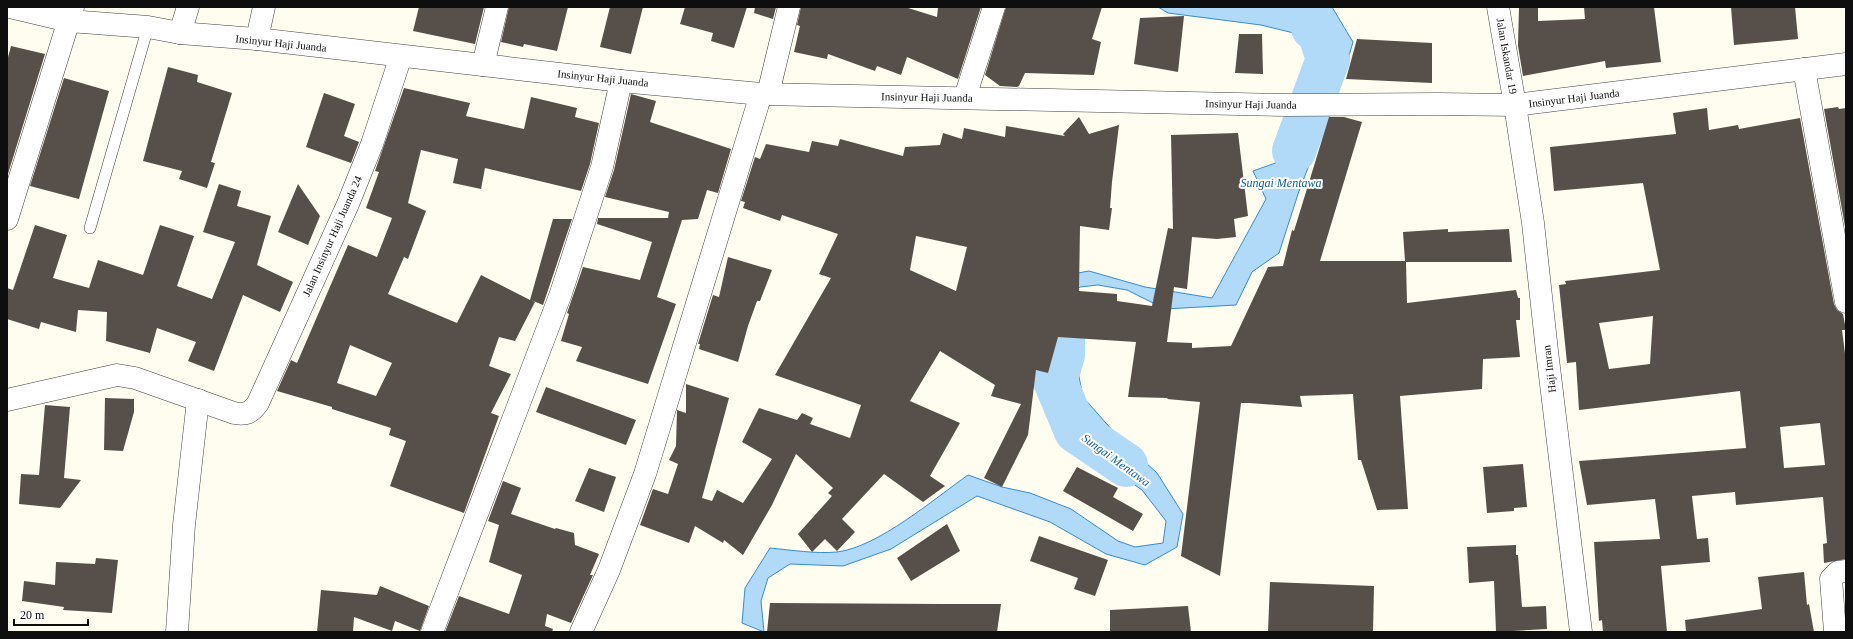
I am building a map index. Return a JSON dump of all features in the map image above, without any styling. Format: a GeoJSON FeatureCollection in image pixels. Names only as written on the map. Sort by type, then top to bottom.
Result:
{"type":"FeatureCollection","features":[{"type":"Feature","properties":{"kind":"street","name":"Insinyur Haji Juanda"},"geometry":{"type":"LineString","coordinates":[[10,7],[71,14],[180,33],[257,39],[622,81],[765,94],[966,97],[1286,106],[1342,104],[1515,105],[1846,64]]}},
{"type":"Feature","properties":{"kind":"street"},"geometry":{"type":"LineString","coordinates":[[180,33],[188,7]]}},
{"type":"Feature","properties":{"kind":"street"},"geometry":{"type":"LineString","coordinates":[[257,39],[264,7]]}},
{"type":"Feature","properties":{"kind":"street"},"geometry":{"type":"LineString","coordinates":[[483,65],[497,7]]}},
{"type":"Feature","properties":{"kind":"street"},"geometry":{"type":"LineString","coordinates":[[581,632],[611,563],[644,474],[765,94],[789,7]]}},
{"type":"Feature","properties":{"kind":"street"},"geometry":{"type":"LineString","coordinates":[[966,97],[994,7]]}},
{"type":"Feature","properties":{"kind":"street","name":"Jalan Iskandar 19"},"geometry":{"type":"LineString","coordinates":[[1498,7],[1515,105]]}},
{"type":"Feature","properties":{"kind":"street"},"geometry":{"type":"LineString","coordinates":[[7,219],[71,14]]}},
{"type":"Feature","properties":{"kind":"street","name":"Jalan Insinyur Haji Juanda 24"},"geometry":{"type":"LineString","coordinates":[[198,400],[234,413],[244,414],[252,411],[258,403],[348,204],[372,144],[401,56]]}},
{"type":"Feature","properties":{"kind":"street"},"geometry":{"type":"LineString","coordinates":[[1804,69],[1846,302]]}},
{"type":"Feature","properties":{"kind":"street"},"geometry":{"type":"LineString","coordinates":[[432,632],[560,296],[602,167],[622,81]]}},
{"type":"Feature","properties":{"kind":"street","name":"Haji Imran"},"geometry":{"type":"LineString","coordinates":[[1515,105],[1534,223],[1547,351],[1581,632]]}},
{"type":"Feature","properties":{"kind":"street"},"geometry":{"type":"LineString","coordinates":[[7,400],[117,374],[135,378],[198,400],[184,525],[177,632]]}},
{"type":"Feature","properties":{"kind":"street"},"geometry":{"type":"LineString","coordinates":[[1835,632],[1831,579],[1838,572],[1846,571]]}},
{"type":"Feature","properties":{"kind":"lane"},"geometry":{"type":"LineString","coordinates":[[90,228],[148,27]]}},
{"type":"Feature","properties":{"kind":"water"},"geometry":{"type":"Polygon","coordinates":[[[1158,7],[1332,7],[1353,42],[1341,83],[1310,83],[1325,54],[1310,37],[1261,25],[1168,13],[1158,7]]]}},
{"type":"Feature","properties":{"kind":"water","name":"Sungai Mentawa"},"geometry":{"type":"Polygon","coordinates":[[[1294,114],[1329,114],[1299,191],[1279,253],[1252,272],[1236,305],[1165,309],[1127,290],[1098,285],[1080,287],[1074,292],[1071,336],[1083,397],[1120,439],[1157,473],[1183,514],[1177,547],[1145,565],[1106,554],[1050,522],[977,496],[891,549],[843,566],[790,564],[768,578],[761,601],[764,632],[742,623],[745,588],[770,548],[804,552],[837,552],[853,548],[888,532],[968,475],[1002,487],[1030,493],[1071,509],[1118,541],[1135,547],[1163,543],[1166,521],[1142,490],[1122,476],[1077,432],[1055,381],[1056,359],[1052,317],[1067,275],[1089,271],[1145,287],[1212,298],[1266,199],[1253,171],[1281,161],[1294,114]]]}},
{"type":"Feature","properties":{"kind":"building"},"geometry":{"type":"Polygon","coordinates":[[[419,7],[484,7],[475,44],[413,31],[419,7]]]}},
{"type":"Feature","properties":{"kind":"building"},"geometry":{"type":"Polygon","coordinates":[[[509,7],[568,7],[557,51],[524,44],[523,47],[501,42],[509,7]]]}},
{"type":"Feature","properties":{"kind":"building"},"geometry":{"type":"Polygon","coordinates":[[[610,7],[643,7],[631,54],[600,47],[610,7]]]}},
{"type":"Feature","properties":{"kind":"building"},"geometry":{"type":"Polygon","coordinates":[[[685,7],[747,7],[734,48],[711,41],[713,33],[680,24],[685,7]]]}},
{"type":"Feature","properties":{"kind":"building"},"geometry":{"type":"Polygon","coordinates":[[[755,7],[776,7],[773,19],[754,13],[755,7]]]}},
{"type":"Feature","properties":{"kind":"building"},"geometry":{"type":"Polygon","coordinates":[[[801,7],[905,7],[937,17],[938,7],[981,7],[958,79],[907,57],[901,75],[877,66],[875,71],[828,54],[827,59],[794,52],[800,26],[797,25],[801,7]]]}},
{"type":"Feature","properties":{"kind":"building"},"geometry":{"type":"Polygon","coordinates":[[[1006,7],[1102,7],[1092,39],[1101,42],[1094,75],[1025,73],[1019,86],[1017,87],[1000,86],[985,75],[1006,7]]]}},
{"type":"Feature","properties":{"kind":"building"},"geometry":{"type":"Polygon","coordinates":[[[1519,7],[1538,7],[1538,21],[1585,19],[1584,7],[1654,7],[1661,62],[1606,68],[1605,61],[1523,76],[1518,46],[1519,7]]]}},
{"type":"Feature","properties":{"kind":"building"},"geometry":{"type":"Polygon","coordinates":[[[1731,7],[1795,7],[1798,39],[1734,45],[1731,7]]]}},
{"type":"Feature","properties":{"kind":"building"},"geometry":{"type":"Polygon","coordinates":[[[1184,16],[1178,72],[1134,64],[1140,18],[1184,16]]]}},
{"type":"Feature","properties":{"kind":"building"},"geometry":{"type":"Polygon","coordinates":[[[1239,34],[1262,34],[1263,74],[1235,73],[1239,34]]]}},
{"type":"Feature","properties":{"kind":"building"},"geometry":{"type":"Polygon","coordinates":[[[1357,39],[1432,43],[1432,83],[1346,79],[1357,39]]]}},
{"type":"Feature","properties":{"kind":"building"},"geometry":{"type":"Polygon","coordinates":[[[11,46],[45,54],[7,177],[7,61],[11,46]]]}},
{"type":"Feature","properties":{"kind":"building"},"geometry":{"type":"Polygon","coordinates":[[[168,67],[198,75],[197,82],[232,93],[211,162],[215,163],[207,188],[179,179],[182,171],[143,161],[168,67]]]}},
{"type":"Feature","properties":{"kind":"building"},"geometry":{"type":"Polygon","coordinates":[[[64,78],[109,91],[79,199],[30,186],[64,78]]]}},
{"type":"Feature","properties":{"kind":"building"},"geometry":{"type":"Polygon","coordinates":[[[404,88],[470,103],[466,116],[524,129],[531,97],[577,108],[575,117],[599,123],[590,164],[581,191],[485,168],[481,189],[453,183],[458,159],[421,150],[408,203],[426,211],[408,259],[404,257],[388,294],[457,323],[481,275],[530,300],[553,219],[572,219],[543,305],[531,300],[535,302],[515,341],[499,337],[489,366],[511,374],[491,413],[499,416],[464,513],[390,486],[406,441],[389,435],[391,428],[332,409],[332,407],[277,391],[291,360],[297,363],[348,245],[377,257],[392,218],[366,208],[379,172],[375,171],[404,88]],[[350,345],[337,383],[376,396],[392,363],[350,345]]]}},
{"type":"Feature","properties":{"kind":"building"},"geometry":{"type":"Polygon","coordinates":[[[324,93],[355,104],[344,136],[359,142],[351,163],[306,147],[324,93]]]}},
{"type":"Feature","properties":{"kind":"building"},"geometry":{"type":"Polygon","coordinates":[[[631,94],[656,101],[650,122],[731,149],[718,193],[707,190],[698,219],[682,220],[657,297],[676,304],[648,384],[576,361],[582,347],[561,341],[569,314],[567,313],[583,267],[640,280],[652,242],[597,224],[598,218],[668,218],[669,212],[605,197],[614,170],[631,94]]]}},
{"type":"Feature","properties":{"kind":"building"},"geometry":{"type":"Polygon","coordinates":[[[1838,107],[1839,109],[1846,108],[1846,232],[1824,109],[1838,107]]]}},
{"type":"Feature","properties":{"kind":"building"},"geometry":{"type":"Polygon","coordinates":[[[1707,108],[1709,130],[1738,125],[1739,129],[1800,118],[1834,304],[1837,310],[1843,314],[1846,330],[1842,330],[1846,361],[1846,559],[1824,563],[1823,544],[1827,543],[1823,497],[1736,505],[1735,492],[1692,496],[1697,539],[1708,538],[1710,562],[1661,566],[1667,632],[1603,632],[1602,620],[1599,621],[1594,542],[1660,539],[1655,499],[1587,505],[1579,461],[1746,448],[1740,391],[1579,410],[1576,362],[1567,363],[1559,285],[1566,284],[1565,281],[1660,270],[1643,183],[1554,191],[1550,147],[1676,134],[1673,113],[1707,108]],[[1653,316],[1599,323],[1609,369],[1650,364],[1653,316]],[[1820,423],[1780,427],[1784,468],[1825,465],[1820,423]]]}},
{"type":"Feature","properties":{"kind":"building"},"geometry":{"type":"Polygon","coordinates":[[[1079,117],[1089,134],[1119,125],[1112,182],[1110,208],[1112,208],[1109,230],[1080,226],[1079,291],[1117,294],[1117,301],[1152,306],[1168,228],[1173,229],[1171,135],[1238,133],[1248,216],[1234,219],[1236,237],[1217,239],[1192,237],[1187,289],[1174,287],[1167,342],[1192,343],[1192,348],[1231,346],[1268,267],[1283,266],[1292,230],[1294,231],[1329,117],[1344,117],[1362,122],[1320,261],[1405,261],[1403,232],[1448,229],[1448,232],[1509,229],[1512,262],[1406,262],[1407,303],[1516,290],[1518,298],[1520,298],[1520,320],[1516,320],[1520,357],[1483,359],[1482,389],[1400,396],[1408,509],[1377,510],[1361,460],[1358,460],[1353,394],[1300,396],[1302,407],[1241,403],[1220,576],[1181,556],[1200,402],[1167,399],[1168,398],[1128,397],[1136,342],[1058,337],[1048,373],[1036,370],[1028,435],[1002,487],[984,478],[1021,404],[991,396],[995,385],[940,351],[910,401],[960,423],[930,476],[945,486],[923,502],[884,474],[842,519],[855,532],[837,551],[825,539],[812,552],[798,534],[832,496],[828,493],[833,488],[796,454],[772,505],[743,555],[724,540],[723,543],[695,526],[689,543],[640,525],[653,489],[668,494],[678,464],[669,460],[676,446],[677,410],[686,413],[686,384],[729,398],[702,498],[712,501],[717,490],[743,503],[772,459],[742,442],[759,408],[797,420],[802,413],[813,418],[810,424],[850,438],[861,405],[775,375],[831,278],[819,274],[838,234],[782,215],[780,221],[743,208],[745,202],[741,201],[755,157],[760,159],[766,144],[809,152],[812,141],[838,146],[840,139],[903,156],[905,147],[940,145],[943,133],[962,139],[964,128],[1005,137],[1006,126],[1065,136],[1063,134],[1079,117]],[[916,236],[910,270],[956,291],[967,247],[916,236]]]}},
{"type":"Feature","properties":{"kind":"building"},"geometry":{"type":"Polygon","coordinates":[[[219,184],[241,191],[237,206],[271,216],[257,265],[293,282],[280,312],[243,295],[214,371],[188,361],[196,342],[157,328],[150,353],[106,341],[107,312],[78,310],[76,332],[41,322],[39,329],[7,319],[7,288],[13,290],[35,225],[67,235],[53,278],[89,288],[98,260],[143,275],[160,225],[194,236],[177,286],[212,299],[235,242],[203,232],[219,184]]]}},
{"type":"Feature","properties":{"kind":"building"},"geometry":{"type":"Polygon","coordinates":[[[298,184],[320,216],[308,245],[278,232],[298,184]]]}},
{"type":"Feature","properties":{"kind":"building"},"geometry":{"type":"Polygon","coordinates":[[[728,257],[772,270],[760,301],[757,301],[738,362],[699,349],[700,344],[698,344],[713,295],[719,297],[728,257]]]}},
{"type":"Feature","properties":{"kind":"building"},"geometry":{"type":"Polygon","coordinates":[[[546,387],[636,420],[626,445],[536,412],[546,387]]]}},
{"type":"Feature","properties":{"kind":"building"},"geometry":{"type":"Polygon","coordinates":[[[105,398],[134,399],[134,412],[123,451],[104,450],[105,398]]]}},
{"type":"Feature","properties":{"kind":"building"},"geometry":{"type":"Polygon","coordinates":[[[45,405],[70,407],[64,478],[81,480],[60,508],[19,504],[21,474],[39,475],[45,405]]]}},
{"type":"Feature","properties":{"kind":"building"},"geometry":{"type":"Polygon","coordinates":[[[1523,464],[1527,507],[1514,508],[1514,511],[1487,513],[1483,467],[1523,464]]]}},
{"type":"Feature","properties":{"kind":"building"},"geometry":{"type":"Polygon","coordinates":[[[1077,467],[1118,488],[1113,497],[1143,514],[1133,531],[1063,491],[1077,467]]]}},
{"type":"Feature","properties":{"kind":"building"},"geometry":{"type":"Polygon","coordinates":[[[589,468],[616,477],[604,512],[575,501],[589,468]]]}},
{"type":"Feature","properties":{"kind":"building"},"geometry":{"type":"Polygon","coordinates":[[[503,481],[521,488],[511,514],[555,529],[574,533],[575,545],[599,554],[590,575],[593,575],[571,623],[547,614],[545,626],[553,629],[552,632],[445,632],[459,596],[509,614],[522,575],[489,562],[499,525],[488,521],[503,481]]]}},
{"type":"Feature","properties":{"kind":"building"},"geometry":{"type":"Polygon","coordinates":[[[947,524],[960,551],[911,581],[897,558],[947,524]]]}},
{"type":"Feature","properties":{"kind":"building"},"geometry":{"type":"Polygon","coordinates":[[[1039,536],[1108,560],[1095,596],[1074,589],[1078,578],[1030,561],[1039,536]]]}},
{"type":"Feature","properties":{"kind":"building"},"geometry":{"type":"Polygon","coordinates":[[[1516,545],[1522,607],[1546,606],[1547,629],[1496,632],[1494,581],[1469,583],[1467,547],[1516,545]]]}},
{"type":"Feature","properties":{"kind":"building"},"geometry":{"type":"Polygon","coordinates":[[[96,558],[118,560],[112,613],[63,610],[64,607],[22,601],[24,581],[55,585],[56,562],[95,564],[96,558]]]}},
{"type":"Feature","properties":{"kind":"building"},"geometry":{"type":"Polygon","coordinates":[[[1804,572],[1807,605],[1809,604],[1814,632],[1686,632],[1685,620],[1762,609],[1758,577],[1804,572]]]}},
{"type":"Feature","properties":{"kind":"building"},"geometry":{"type":"Polygon","coordinates":[[[1270,582],[1374,586],[1373,632],[1268,632],[1270,582]]]}},
{"type":"Feature","properties":{"kind":"building"},"geometry":{"type":"Polygon","coordinates":[[[380,586],[429,606],[420,631],[395,621],[392,631],[354,617],[353,632],[317,632],[321,590],[377,595],[380,586]]]}},
{"type":"Feature","properties":{"kind":"building"},"geometry":{"type":"Polygon","coordinates":[[[770,603],[1001,604],[997,632],[767,632],[770,603]]]}},
{"type":"Feature","properties":{"kind":"building"},"geometry":{"type":"Polygon","coordinates":[[[1188,606],[1191,632],[1110,632],[1110,610],[1188,606]]]}},
{"type":"Feature","properties":{"kind":"waterway","name":"Sungai Mentawa"},"geometry":{"type":"LineString","coordinates":[[1294,151],[1328,59],[1319,32],[1313,28]]}},
{"type":"Feature","properties":{"kind":"waterway","name":"Sungai Mentawa"},"geometry":{"type":"LineString","coordinates":[[1063,323],[1063,355],[1055,381],[1076,431],[1126,465]]}}]}
